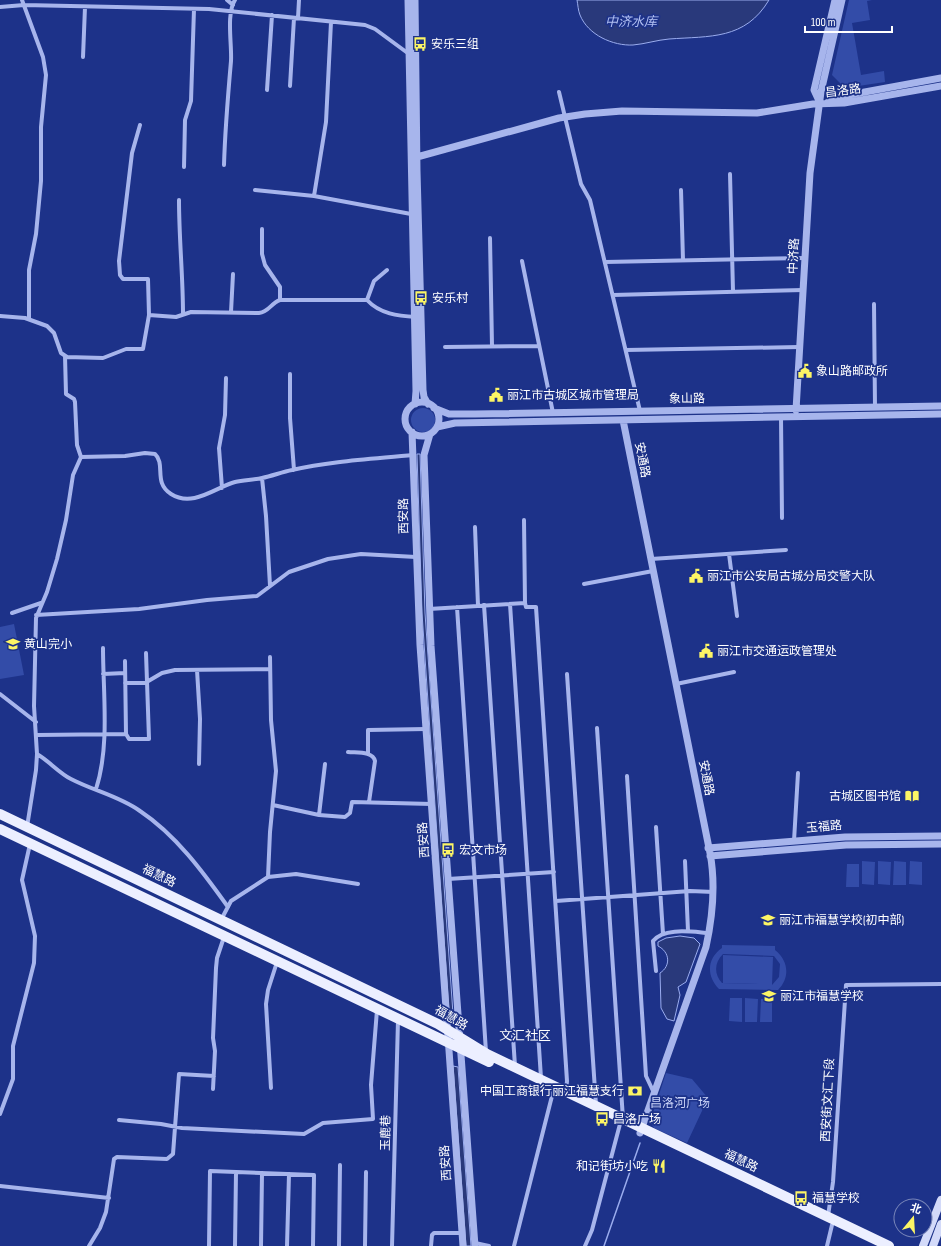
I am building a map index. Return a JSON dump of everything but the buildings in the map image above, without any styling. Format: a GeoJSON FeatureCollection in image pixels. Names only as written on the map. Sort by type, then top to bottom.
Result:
{"type":"FeatureCollection","features":[{"type":"Feature","properties":{"kind":"main road","name":"福慧路"},"geometry":{"type":"LineString","coordinates":[[0,814],[448,1030],[486,1054],[566,1091],[622,1121]]}},
{"type":"Feature","properties":{"kind":"main road","name":"福慧路"},"geometry":{"type":"LineString","coordinates":[[0,829],[449,1044],[553,1092],[622,1121],[830,1221],[889,1246]]}},
{"type":"Feature","properties":{"kind":"main road"},"geometry":{"type":"LineString","coordinates":[[923,1246],[941,1200]]}},
{"type":"Feature","properties":{"kind":"main road","name":"福慧路"},"geometry":{"type":"LineString","coordinates":[[830,1221],[875,1246]]}},
{"type":"Feature","properties":{"kind":"main road"},"geometry":{"type":"LineString","coordinates":[[933,1246],[941,1224]]}},
{"type":"Feature","properties":{"kind":"street"},"geometry":{"type":"LineString","coordinates":[[22,0],[43,57],[46,75],[40,127],[41,181],[36,234],[30,270],[29,319]]}},
{"type":"Feature","properties":{"kind":"street"},"geometry":{"type":"LineString","coordinates":[[227,0],[233,5]]}},
{"type":"Feature","properties":{"kind":"street"},"geometry":{"type":"LineString","coordinates":[[224,165],[224,128],[231,60],[231,11],[235,0]]}},
{"type":"Feature","properties":{"kind":"street"},"geometry":{"type":"LineString","coordinates":[[290,86],[299,0]]}},
{"type":"Feature","properties":{"kind":"street"},"geometry":{"type":"LineString","coordinates":[[408,0],[417,157],[418,317],[415,404]]}},
{"type":"Feature","properties":{"kind":"street"},"geometry":{"type":"LineString","coordinates":[[415,0],[411,58],[412,214],[423,393],[439,417],[437,428],[430,434],[423,436],[412,432],[407,426],[405,418],[407,411],[415,404],[422,403],[431,406]]}},
{"type":"Feature","properties":{"kind":"street","name":"中济路"},"geometry":{"type":"LineString","coordinates":[[820,105],[814,90],[835,0]]}},
{"type":"Feature","properties":{"kind":"street","name":"中济路"},"geometry":{"type":"LineString","coordinates":[[796,410],[810,172],[821,92],[842,0]]}},
{"type":"Feature","properties":{"kind":"street"},"geometry":{"type":"LineString","coordinates":[[0,7],[24,6],[194,9],[272,15],[368,26],[411,58]]}},
{"type":"Feature","properties":{"kind":"street"},"geometry":{"type":"LineString","coordinates":[[83,57],[85,7]]}},
{"type":"Feature","properties":{"kind":"street"},"geometry":{"type":"LineString","coordinates":[[184,167],[185,120],[191,101],[194,9]]}},
{"type":"Feature","properties":{"kind":"street"},"geometry":{"type":"LineString","coordinates":[[267,90],[272,15]]}},
{"type":"Feature","properties":{"kind":"street"},"geometry":{"type":"LineString","coordinates":[[314,196],[326,122],[331,22]]}},
{"type":"Feature","properties":{"kind":"street","name":"昌洛路"},"geometry":{"type":"LineString","coordinates":[[820,105],[843,96],[941,78]]}},
{"type":"Feature","properties":{"kind":"street","name":"昌洛路"},"geometry":{"type":"LineString","coordinates":[[820,105],[844,103],[941,86]]}},
{"type":"Feature","properties":{"kind":"street"},"geometry":{"type":"LineString","coordinates":[[559,92],[581,184],[590,200],[614,294],[640,411]]}},
{"type":"Feature","properties":{"kind":"street"},"geometry":{"type":"LineString","coordinates":[[417,157],[565,117],[622,111],[758,113],[813,104],[820,105]]}},
{"type":"Feature","properties":{"kind":"street"},"geometry":{"type":"LineString","coordinates":[[65,356],[102,358],[126,349],[143,349],[149,315],[148,279],[125,280],[120,275],[119,268],[132,153],[140,126]]}},
{"type":"Feature","properties":{"kind":"street"},"geometry":{"type":"LineString","coordinates":[[730,174],[733,291]]}},
{"type":"Feature","properties":{"kind":"street"},"geometry":{"type":"LineString","coordinates":[[255,190],[314,196],[412,214]]}},
{"type":"Feature","properties":{"kind":"street"},"geometry":{"type":"LineString","coordinates":[[681,190],[683,260]]}},
{"type":"Feature","properties":{"kind":"street"},"geometry":{"type":"LineString","coordinates":[[180,200],[179,231],[183,276],[183,314]]}},
{"type":"Feature","properties":{"kind":"street"},"geometry":{"type":"LineString","coordinates":[[262,229],[262,254],[265,264],[280,287],[280,300]]}},
{"type":"Feature","properties":{"kind":"street"},"geometry":{"type":"LineString","coordinates":[[490,238],[492,346]]}},
{"type":"Feature","properties":{"kind":"street"},"geometry":{"type":"LineString","coordinates":[[605,262],[804,258]]}},
{"type":"Feature","properties":{"kind":"street"},"geometry":{"type":"LineString","coordinates":[[522,261],[553,413]]}},
{"type":"Feature","properties":{"kind":"street"},"geometry":{"type":"LineString","coordinates":[[367,300],[374,281],[387,270]]}},
{"type":"Feature","properties":{"kind":"street"},"geometry":{"type":"LineString","coordinates":[[231,312],[233,274]]}},
{"type":"Feature","properties":{"kind":"street"},"geometry":{"type":"LineString","coordinates":[[614,294],[803,290]]}},
{"type":"Feature","properties":{"kind":"street"},"geometry":{"type":"LineString","coordinates":[[149,315],[176,317],[191,312],[264,312],[280,300],[367,300],[378,310],[418,317]]}},
{"type":"Feature","properties":{"kind":"street"},"geometry":{"type":"LineString","coordinates":[[874,304],[875,407]]}},
{"type":"Feature","properties":{"kind":"street"},"geometry":{"type":"LineString","coordinates":[[0,316],[29,319],[41,323],[52,330],[62,353],[65,356],[66,394],[76,402],[77,445],[81,457],[73,475],[66,520],[57,559],[46,592],[36,615],[37,754],[27,827]]}},
{"type":"Feature","properties":{"kind":"street"},"geometry":{"type":"LineString","coordinates":[[445,347],[539,346]]}},
{"type":"Feature","properties":{"kind":"street"},"geometry":{"type":"LineString","coordinates":[[626,350],[799,347]]}},
{"type":"Feature","properties":{"kind":"street"},"geometry":{"type":"LineString","coordinates":[[290,374],[290,418],[294,470]]}},
{"type":"Feature","properties":{"kind":"street"},"geometry":{"type":"LineString","coordinates":[[222,488],[219,448],[225,415],[226,378]]}},
{"type":"Feature","properties":{"kind":"street","name":"象山路"},"geometry":{"type":"LineString","coordinates":[[431,406],[444,412],[457,414],[796,410],[941,406]]}},
{"type":"Feature","properties":{"kind":"street","name":"象山路"},"geometry":{"type":"LineString","coordinates":[[437,428],[455,423],[941,414]]}},
{"type":"Feature","properties":{"kind":"street"},"geometry":{"type":"LineString","coordinates":[[781,417],[782,518]]}},
{"type":"Feature","properties":{"kind":"street","name":"安通路"},"geometry":{"type":"LineString","coordinates":[[623,420],[710,856],[714,892],[709,933],[702,958],[641,1130]]}},
{"type":"Feature","properties":{"kind":"street","name":"西安路"},"geometry":{"type":"LineString","coordinates":[[412,432],[419,631],[463,1246]]}},
{"type":"Feature","properties":{"kind":"street","name":"西安路"},"geometry":{"type":"LineString","coordinates":[[430,434],[424,455],[429,609],[475,1244]]}},
{"type":"Feature","properties":{"kind":"street"},"geometry":{"type":"LineString","coordinates":[[81,457],[125,456],[145,453],[155,454],[159,458],[161,483],[172,495],[181,498],[203,496],[235,482],[262,478],[294,470],[413,455]]}},
{"type":"Feature","properties":{"kind":"street"},"geometry":{"type":"LineString","coordinates":[[262,478],[270,586]]}},
{"type":"Feature","properties":{"kind":"street"},"geometry":{"type":"LineString","coordinates":[[524,520],[525,603],[526,607],[536,607],[556,901],[567,1081],[566,1091]]}},
{"type":"Feature","properties":{"kind":"street"},"geometry":{"type":"LineString","coordinates":[[475,527],[478,606]]}},
{"type":"Feature","properties":{"kind":"street"},"geometry":{"type":"LineString","coordinates":[[651,559],[786,550]]}},
{"type":"Feature","properties":{"kind":"street"},"geometry":{"type":"LineString","coordinates":[[36,615],[139,609],[207,600],[257,596],[282,576],[297,569],[338,557],[361,554],[416,557]]}},
{"type":"Feature","properties":{"kind":"street"},"geometry":{"type":"LineString","coordinates":[[729,554],[737,616]]}},
{"type":"Feature","properties":{"kind":"street"},"geometry":{"type":"LineString","coordinates":[[584,584],[653,570]]}},
{"type":"Feature","properties":{"kind":"street"},"geometry":{"type":"LineString","coordinates":[[429,609],[525,603]]}},
{"type":"Feature","properties":{"kind":"street"},"geometry":{"type":"LineString","coordinates":[[12,614],[41,604]]}},
{"type":"Feature","properties":{"kind":"street"},"geometry":{"type":"LineString","coordinates":[[510,604],[541,1080]]}},
{"type":"Feature","properties":{"kind":"street"},"geometry":{"type":"LineString","coordinates":[[484,606],[515,1068]]}},
{"type":"Feature","properties":{"kind":"street"},"geometry":{"type":"LineString","coordinates":[[457,607],[476,877],[486,1054]]}},
{"type":"Feature","properties":{"kind":"street"},"geometry":{"type":"LineString","coordinates":[[96,789],[101,768],[103,735],[103,648]]}},
{"type":"Feature","properties":{"kind":"street"},"geometry":{"type":"LineString","coordinates":[[124,661],[126,734],[129,739],[148,739],[148,682],[146,653]]}},
{"type":"Feature","properties":{"kind":"street"},"geometry":{"type":"LineString","coordinates":[[268,877],[270,832],[276,771],[270,657]]}},
{"type":"Feature","properties":{"kind":"street"},"geometry":{"type":"LineString","coordinates":[[125,683],[148,682],[162,672],[270,669]]}},
{"type":"Feature","properties":{"kind":"street"},"geometry":{"type":"LineString","coordinates":[[197,670],[200,719],[199,764]]}},
{"type":"Feature","properties":{"kind":"street"},"geometry":{"type":"LineString","coordinates":[[676,684],[734,672]]}},
{"type":"Feature","properties":{"kind":"street"},"geometry":{"type":"LineString","coordinates":[[103,674],[125,673]]}},
{"type":"Feature","properties":{"kind":"street"},"geometry":{"type":"LineString","coordinates":[[567,674],[596,1106]]}},
{"type":"Feature","properties":{"kind":"street"},"geometry":{"type":"LineString","coordinates":[[0,694],[36,722]]}},
{"type":"Feature","properties":{"kind":"street"},"geometry":{"type":"LineString","coordinates":[[585,1246],[592,1230],[622,1121],[597,728]]}},
{"type":"Feature","properties":{"kind":"street"},"geometry":{"type":"LineString","coordinates":[[368,754],[368,730],[427,730]]}},
{"type":"Feature","properties":{"kind":"street"},"geometry":{"type":"LineString","coordinates":[[36,735],[126,734]]}},
{"type":"Feature","properties":{"kind":"street"},"geometry":{"type":"LineString","coordinates":[[348,752],[373,756],[375,761],[369,802]]}},
{"type":"Feature","properties":{"kind":"street"},"geometry":{"type":"LineString","coordinates":[[37,754],[67,777],[123,800],[156,823],[204,874],[228,907]]}},
{"type":"Feature","properties":{"kind":"street"},"geometry":{"type":"LineString","coordinates":[[319,815],[325,764]]}},
{"type":"Feature","properties":{"kind":"street"},"geometry":{"type":"LineString","coordinates":[[794,841],[798,773]]}},
{"type":"Feature","properties":{"kind":"street"},"geometry":{"type":"LineString","coordinates":[[627,776],[646,1076],[654,1093]]}},
{"type":"Feature","properties":{"kind":"street"},"geometry":{"type":"LineString","coordinates":[[273,805],[319,815],[345,817],[350,813],[352,802],[432,804]]}},
{"type":"Feature","properties":{"kind":"street"},"geometry":{"type":"LineString","coordinates":[[656,827],[663,934]]}},
{"type":"Feature","properties":{"kind":"street","name":"玉福路"},"geometry":{"type":"LineString","coordinates":[[708,848],[876,835],[941,836]]}},
{"type":"Feature","properties":{"kind":"street"},"geometry":{"type":"LineString","coordinates":[[0,1114],[14,1074],[13,1046],[34,963],[34,936],[22,880],[31,844]]}},
{"type":"Feature","properties":{"kind":"street","name":"玉福路"},"geometry":{"type":"LineString","coordinates":[[710,856],[853,845],[941,844]]}},
{"type":"Feature","properties":{"kind":"street"},"geometry":{"type":"LineString","coordinates":[[685,861],[688,931]]}},
{"type":"Feature","properties":{"kind":"street"},"geometry":{"type":"LineString","coordinates":[[448,879],[554,872]]}},
{"type":"Feature","properties":{"kind":"street"},"geometry":{"type":"LineString","coordinates":[[221,920],[231,901],[268,877],[296,874],[358,884]]}},
{"type":"Feature","properties":{"kind":"street"},"geometry":{"type":"LineString","coordinates":[[556,901],[686,891],[714,892]]}},
{"type":"Feature","properties":{"kind":"street"},"geometry":{"type":"LineString","coordinates":[[656,971],[653,941],[663,934],[688,931],[709,933]]}},
{"type":"Feature","properties":{"kind":"street"},"geometry":{"type":"LineString","coordinates":[[213,1090],[215,1051],[213,1038],[216,968],[217,958],[225,937]]}},
{"type":"Feature","properties":{"kind":"street"},"geometry":{"type":"LineString","coordinates":[[271,1088],[266,1004],[268,990],[277,962]]}},
{"type":"Feature","properties":{"kind":"street","name":"西安街文汇下段"},"geometry":{"type":"LineString","coordinates":[[827,1246],[833,1182],[846,985],[941,984]]}},
{"type":"Feature","properties":{"kind":"street"},"geometry":{"type":"LineString","coordinates":[[119,1120],[175,1126],[304,1134],[323,1122],[373,1119],[371,1085],[377,1010]]}},
{"type":"Feature","properties":{"kind":"street","name":"玉鹿巷"},"geometry":{"type":"LineString","coordinates":[[392,1246],[398,1020]]}},
{"type":"Feature","properties":{"kind":"street"},"geometry":{"type":"LineString","coordinates":[[89,1246],[103,1220],[109,1198],[112,1163],[114,1159],[117,1157],[169,1159],[173,1154],[179,1074],[214,1076]]}},
{"type":"Feature","properties":{"kind":"street"},"geometry":{"type":"LineString","coordinates":[[514,1246],[553,1092]]}},
{"type":"Feature","properties":{"kind":"street"},"geometry":{"type":"LineString","coordinates":[[339,1246],[340,1165]]}},
{"type":"Feature","properties":{"kind":"street"},"geometry":{"type":"LineString","coordinates":[[209,1246],[210,1171],[314,1175],[313,1246]]}},
{"type":"Feature","properties":{"kind":"street"},"geometry":{"type":"LineString","coordinates":[[235,1246],[236,1172]]}},
{"type":"Feature","properties":{"kind":"street"},"geometry":{"type":"LineString","coordinates":[[365,1246],[366,1172]]}},
{"type":"Feature","properties":{"kind":"street"},"geometry":{"type":"LineString","coordinates":[[261,1246],[262,1173]]}},
{"type":"Feature","properties":{"kind":"street"},"geometry":{"type":"LineString","coordinates":[[287,1246],[289,1174]]}},
{"type":"Feature","properties":{"kind":"street"},"geometry":{"type":"LineString","coordinates":[[0,1186],[109,1198]]}},
{"type":"Feature","properties":{"kind":"street"},"geometry":{"type":"LineString","coordinates":[[431,1246],[432,1235],[434,1233],[462,1233]]}},
{"type":"Feature","properties":{"kind":"street"},"geometry":{"type":"LineString","coordinates":[[475,1244],[489,1246]]}},
{"type":"Feature","properties":{"kind":"green space"},"geometry":{"type":"Polygon","coordinates":[[[849,0],[872,0],[867,1],[870,20],[852,23],[861,75],[884,71],[885,82],[845,88],[832,75],[849,0]]]}},
{"type":"Feature","properties":{"kind":"green space"},"geometry":{"type":"Polygon","coordinates":[[[423,408],[432,411],[435,420],[432,429],[423,432],[414,429],[411,420],[414,411],[423,408]]]}},
{"type":"Feature","properties":{"kind":"green space"},"geometry":{"type":"Polygon","coordinates":[[[14,624],[24,675],[0,679],[0,627],[14,624]]]}},
{"type":"Feature","properties":{"kind":"green space"},"geometry":{"type":"Polygon","coordinates":[[[862,861],[875,862],[874,885],[862,884],[862,861]]]}},
{"type":"Feature","properties":{"kind":"green space"},"geometry":{"type":"Polygon","coordinates":[[[878,861],[891,862],[890,885],[878,884],[878,861]]]}},
{"type":"Feature","properties":{"kind":"green space"},"geometry":{"type":"Polygon","coordinates":[[[894,861],[906,862],[906,885],[893,885],[894,861]]]}},
{"type":"Feature","properties":{"kind":"green space"},"geometry":{"type":"Polygon","coordinates":[[[910,861],[922,862],[922,885],[909,884],[910,861]]]}},
{"type":"Feature","properties":{"kind":"green space"},"geometry":{"type":"Polygon","coordinates":[[[847,864],[859,864],[859,887],[846,887],[847,864]]]}},
{"type":"Feature","properties":{"kind":"green space"},"geometry":{"type":"Polygon","coordinates":[[[722,945],[775,946],[775,950],[780,954],[785,964],[785,980],[778,990],[719,989],[712,979],[710,967],[713,957],[722,948],[722,945]],[[723,954],[718,961],[716,972],[722,983],[759,984],[723,983],[723,955],[773,957],[772,985],[779,977],[780,964],[774,956],[723,954]]]}},
{"type":"Feature","properties":{"kind":"green space"},"geometry":{"type":"Polygon","coordinates":[[[730,998],[742,998],[742,1022],[729,1021],[730,998]]]}},
{"type":"Feature","properties":{"kind":"green space"},"geometry":{"type":"Polygon","coordinates":[[[745,998],[758,999],[757,1022],[745,1022],[745,998]]]}},
{"type":"Feature","properties":{"kind":"green space"},"geometry":{"type":"Polygon","coordinates":[[[761,999],[772,999],[772,1022],[760,1022],[761,999]]]}},
{"type":"Feature","properties":{"kind":"green space","name":"昌洛河广场"},"geometry":{"type":"Polygon","coordinates":[[[666,1073],[692,1079],[708,1098],[687,1143],[654,1128],[651,1123],[666,1073]]]}},
{"type":"Feature","properties":{"kind":"water","name":"中济水库"},"geometry":{"type":"Polygon","coordinates":[[[577,0],[769,0],[749,23],[738,29],[712,36],[625,45],[617,44],[595,34],[584,22],[579,13],[577,0]]]}},
{"type":"Feature","properties":{"kind":"water"},"geometry":{"type":"Polygon","coordinates":[[[417,454],[420,454],[425,613],[453,1014],[449,1012],[422,613],[417,454]]]}},
{"type":"Feature","properties":{"kind":"water"},"geometry":{"type":"Polygon","coordinates":[[[680,936],[694,938],[700,944],[686,982],[678,987],[680,995],[674,1021],[667,1019],[661,1008],[660,973],[666,967],[668,959],[665,952],[658,946],[658,942],[666,938],[680,936]]]}},
{"type":"Feature","properties":{"kind":"water"},"geometry":{"type":"Polygon","coordinates":[[[453,1066],[458,1067],[471,1246],[466,1246],[453,1066]]]}},
{"type":"Feature","properties":{"kind":"waterway"},"geometry":{"type":"LineString","coordinates":[[604,1246],[640,1143]]}},
{"type":"Feature","properties":{"kind":"place","name":"安乐三组"},"geometry":{"type":"Point","coordinates":[420,44]}},
{"type":"Feature","properties":{"kind":"place","name":"安乐村"},"geometry":{"type":"Point","coordinates":[421,298]}},
{"type":"Feature","properties":{"kind":"place","name":"象山路邮政所"},"geometry":{"type":"Point","coordinates":[805,371]}},
{"type":"Feature","properties":{"kind":"place","name":"丽江市古城区城市管理局"},"geometry":{"type":"Point","coordinates":[496,395]}},
{"type":"Feature","properties":{"kind":"place","name":"丽江市公安局古城分局交警大队"},"geometry":{"type":"Point","coordinates":[696,576]}},
{"type":"Feature","properties":{"kind":"place","name":"黄山完小"},"geometry":{"type":"Point","coordinates":[13,644]}},
{"type":"Feature","properties":{"kind":"place","name":"丽江市交通运政管理处"},"geometry":{"type":"Point","coordinates":[706,651]}},
{"type":"Feature","properties":{"kind":"place","name":"古城区图书馆"},"geometry":{"type":"Point","coordinates":[912,796]}},
{"type":"Feature","properties":{"kind":"place","name":"宏文市场"},"geometry":{"type":"Point","coordinates":[448,850]}},
{"type":"Feature","properties":{"kind":"place","name":"丽江市福慧学校(初中部)"},"geometry":{"type":"Point","coordinates":[768,920]}},
{"type":"Feature","properties":{"kind":"place","name":"丽江市福慧学校"},"geometry":{"type":"Point","coordinates":[769,996]}},
{"type":"Feature","properties":{"kind":"place","name":"中国工商银行丽江福慧支行"},"geometry":{"type":"Point","coordinates":[635,1091]}},
{"type":"Feature","properties":{"kind":"place","name":"昌洛广场"},"geometry":{"type":"Point","coordinates":[602,1119]}},
{"type":"Feature","properties":{"kind":"place","name":"和记街坊小吃"},"geometry":{"type":"Point","coordinates":[659,1166]}},
{"type":"Feature","properties":{"kind":"place","name":"福慧学校"},"geometry":{"type":"Point","coordinates":[801,1198]}},
{"type":"Feature","properties":{"kind":"district","name":"文汇社区"},"geometry":{"type":"Point","coordinates":[525,1036]}}]}
